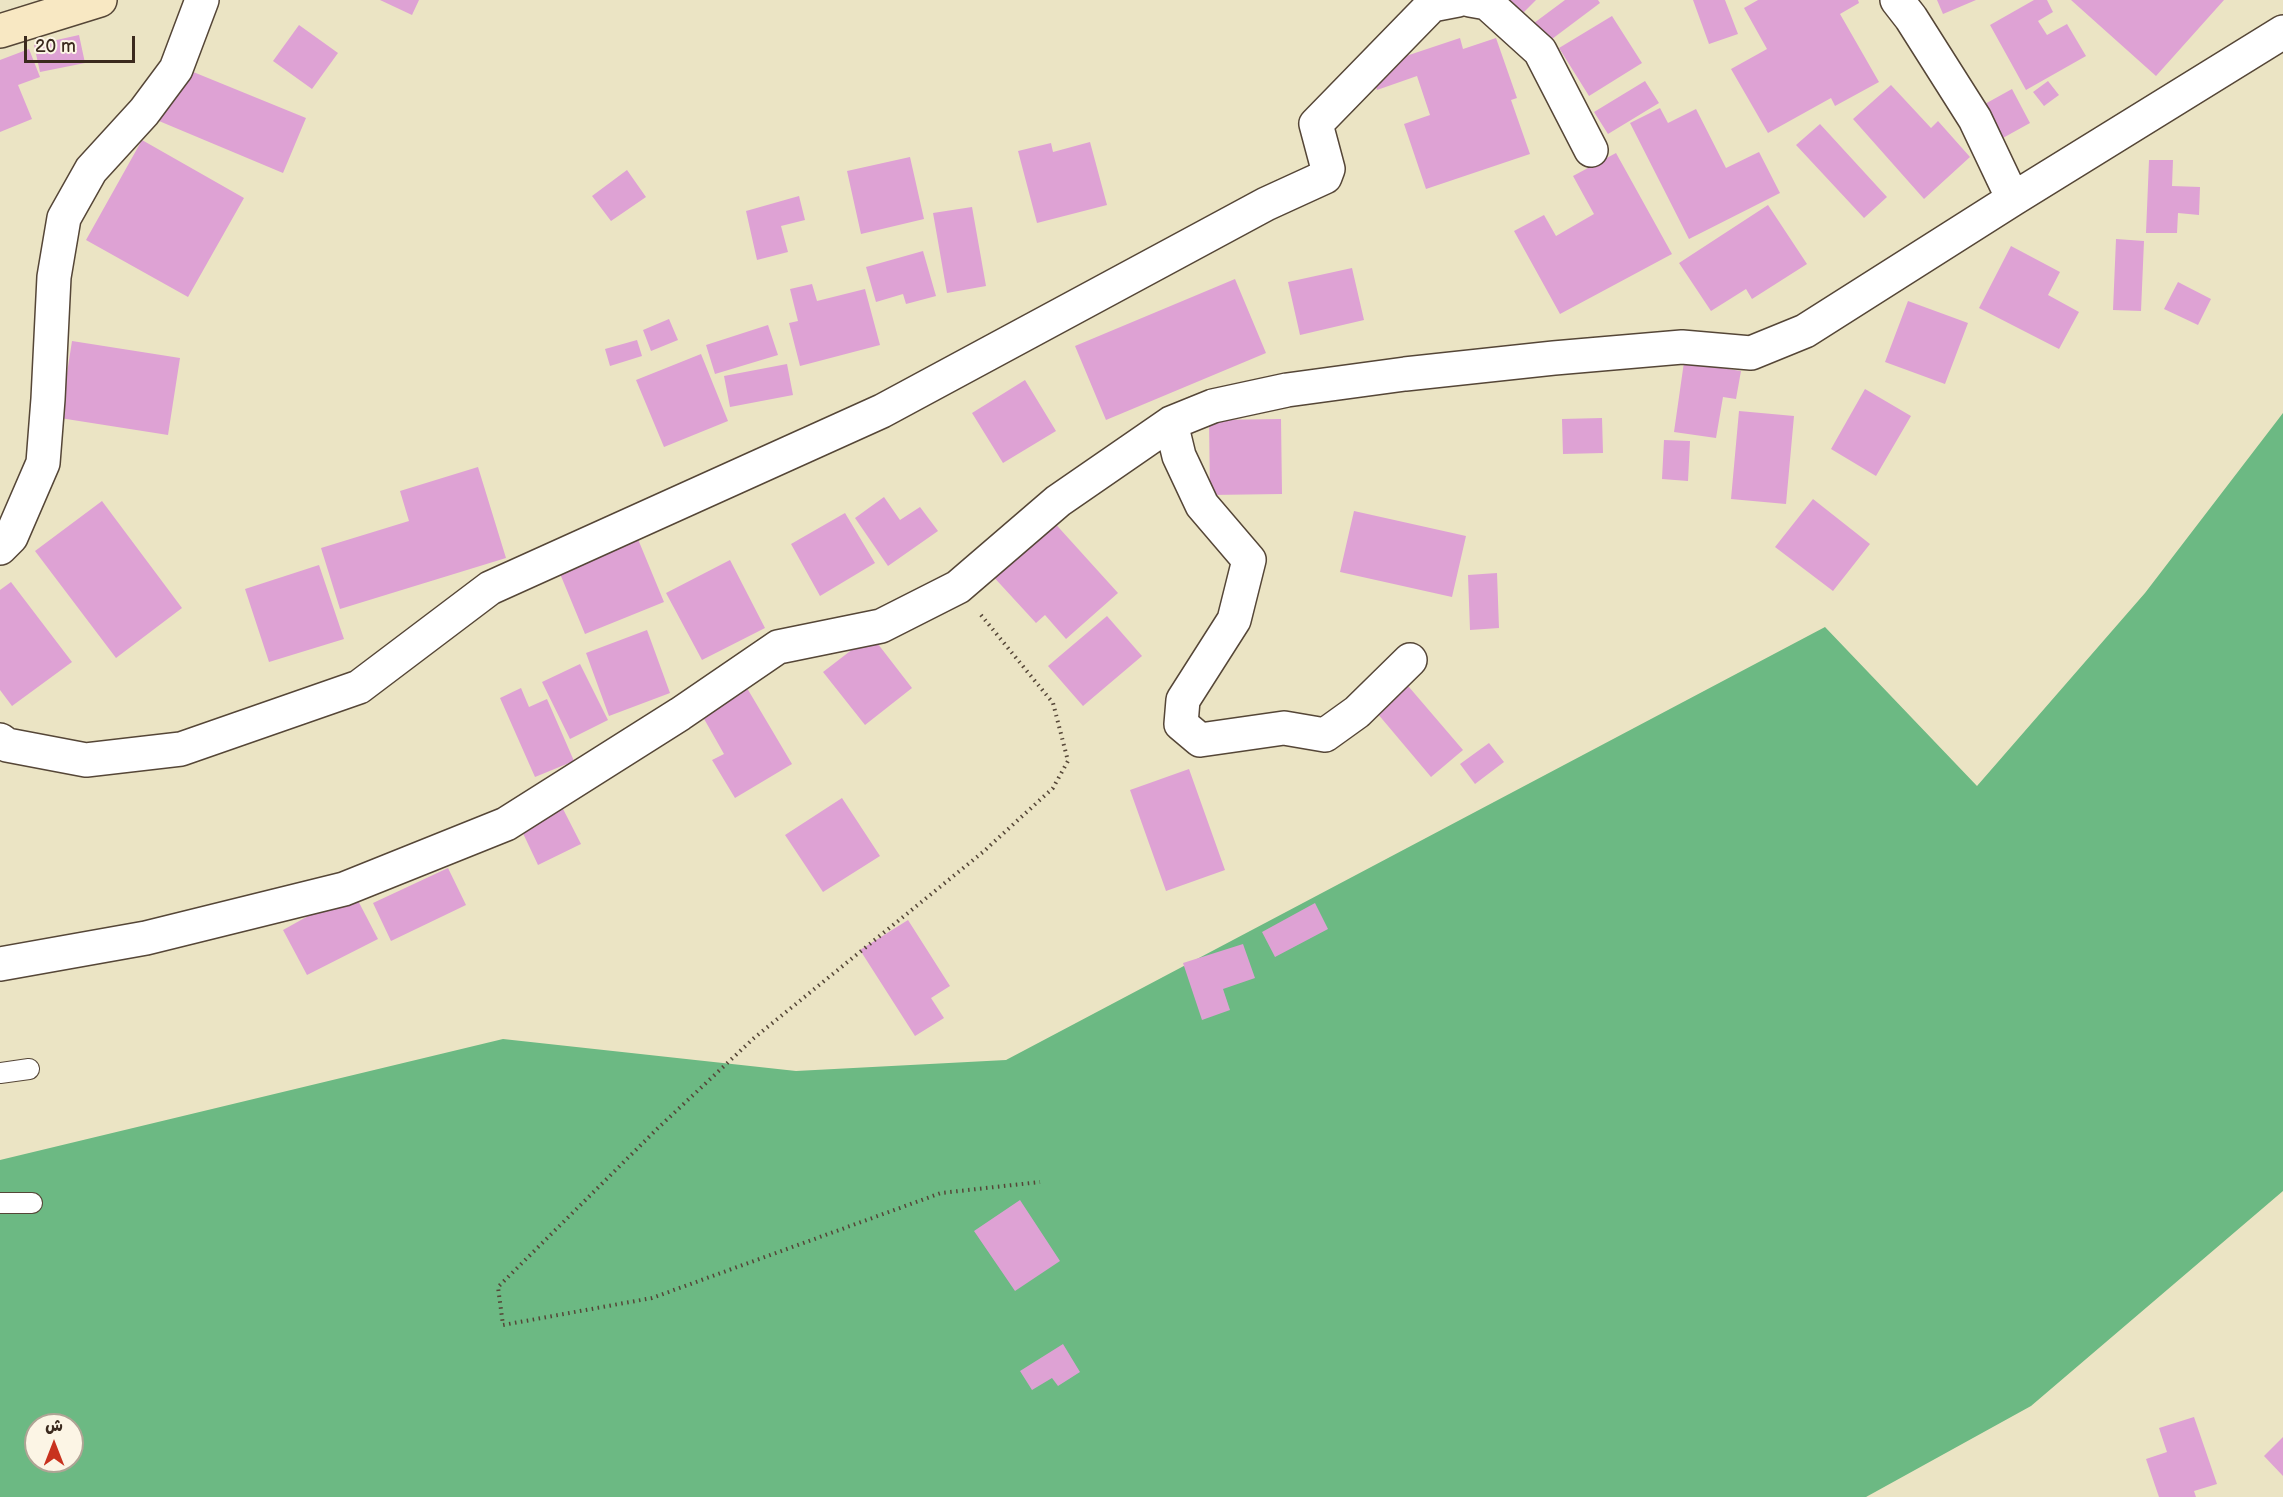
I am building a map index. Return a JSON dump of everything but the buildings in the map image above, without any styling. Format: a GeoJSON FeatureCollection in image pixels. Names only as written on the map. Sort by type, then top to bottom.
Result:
{"type":"FeatureCollection","features":[{"type":"Feature","properties":{"kind":"street"},"geometry":{"type":"LineString","coordinates":[[0,31],[100,0]]}},
{"type":"Feature","properties":{"kind":"street"},"geometry":{"type":"LineString","coordinates":[[0,548],[11,537],[43,463],[54,276],[64,218],[91,170],[144,112],[176,69],[201,0]]}},
{"type":"Feature","properties":{"kind":"street"},"geometry":{"type":"LineString","coordinates":[[0,740],[7,745],[86,760],[182,750],[359,687],[490,588],[882,411],[1266,204],[1324,177],[1328,169],[1316,124],[1432,5],[1458,0]]}},
{"type":"Feature","properties":{"kind":"street"},"geometry":{"type":"LineString","coordinates":[[1470,0],[1487,3],[1540,51],[1591,150]]}},
{"type":"Feature","properties":{"kind":"street"},"geometry":{"type":"LineString","coordinates":[[1897,0],[1911,18],[1975,119],[2013,199]]}},
{"type":"Feature","properties":{"kind":"street"},"geometry":{"type":"LineString","coordinates":[[0,964],[146,938],[344,889],[506,824],[680,714],[778,647],[881,626],[958,587],[1058,501],[1171,423],[1213,406],[1287,390],[1554,357],[1682,347],[1751,352],[1805,331],[2283,32]]}},
{"type":"Feature","properties":{"kind":"street"},"geometry":{"type":"LineString","coordinates":[[1171,423],[1179,456],[1202,505],[1250,560],[1234,620],[1183,700],[1181,724],[1200,740],[1284,728],[1326,735],[1357,712],[1410,660]]}},
{"type":"Feature","properties":{"kind":"lane"},"geometry":{"type":"LineString","coordinates":[[0,1073],[29,1069]]}},
{"type":"Feature","properties":{"kind":"lane"},"geometry":{"type":"LineString","coordinates":[[0,1203],[32,1203]]}},
{"type":"Feature","properties":{"kind":"path"},"geometry":{"type":"LineString","coordinates":[[958,587],[1053,703],[1068,761],[1053,788],[983,852],[754,1038],[658,1128],[498,1287],[503,1324],[652,1298],[941,1193],[1040,1182]]}},
{"type":"Feature","properties":{"kind":"green space"},"geometry":{"type":"Polygon","coordinates":[[[2283,413],[2283,1191],[2031,1406],[1866,1497],[0,1497],[0,1160],[503,1039],[796,1071],[1006,1060],[1825,627],[1977,786],[2145,593],[2283,413]]]}}]}
